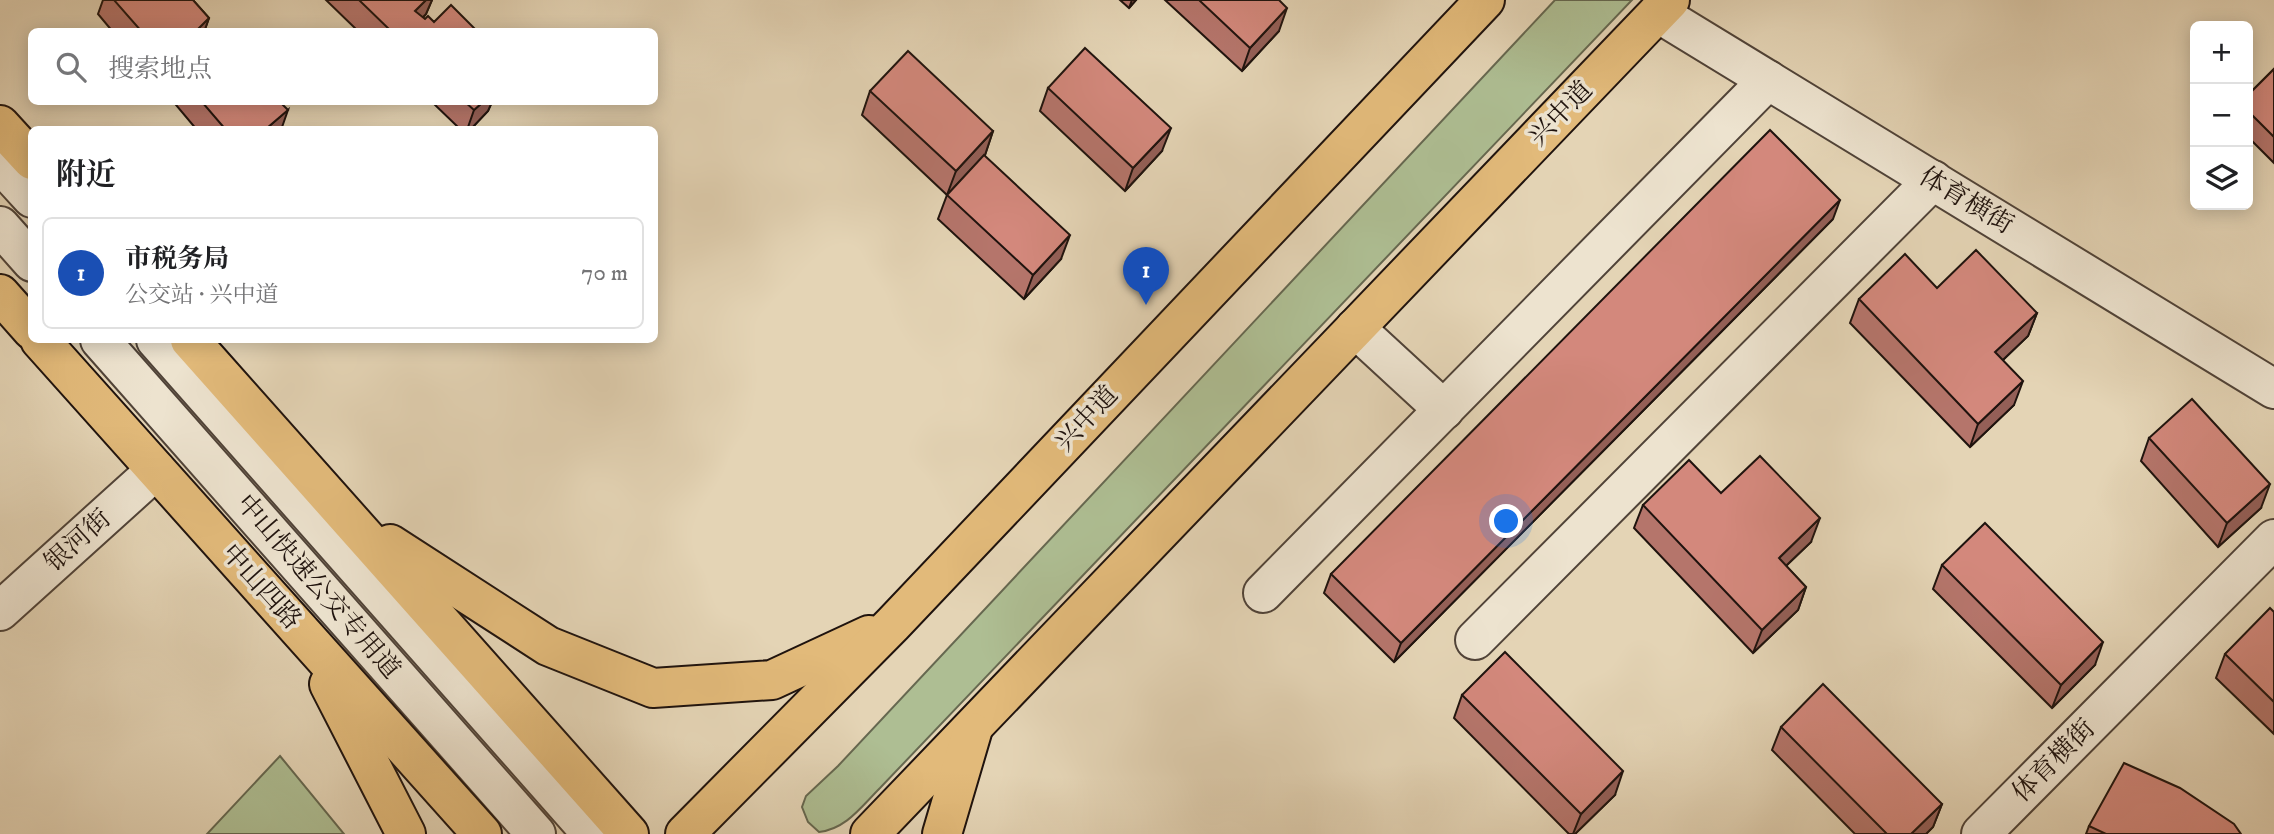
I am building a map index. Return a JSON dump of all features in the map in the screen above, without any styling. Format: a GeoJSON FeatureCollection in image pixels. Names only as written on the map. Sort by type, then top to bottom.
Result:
{"type":"FeatureCollection","features":[{"type":"Feature","properties":{"kind":"main road","name":"兴中道"},"geometry":{"type":"LineString","coordinates":[[685,834],[893,624],[1485,0]]}},
{"type":"Feature","properties":{"kind":"main road","name":"兴中道"},"geometry":{"type":"LineString","coordinates":[[870,834],[1664,6]]}},
{"type":"Feature","properties":{"kind":"main road"},"geometry":{"type":"LineString","coordinates":[[0,125],[28,156]]}},
{"type":"Feature","properties":{"kind":"main road"},"geometry":{"type":"LineString","coordinates":[[0,294],[28,326]]}},
{"type":"Feature","properties":{"kind":"main road","name":"中山四路"},"geometry":{"type":"LineString","coordinates":[[43,343],[481,834]]}},
{"type":"Feature","properties":{"kind":"main road"},"geometry":{"type":"LineString","coordinates":[[193,343],[629,834]]}},
{"type":"Feature","properties":{"kind":"main road"},"geometry":{"type":"LineString","coordinates":[[348,517],[548,646],[653,688],[772,680],[893,624]]}},
{"type":"Feature","properties":{"kind":"main road"},"geometry":{"type":"LineString","coordinates":[[304,635],[406,834]]}},
{"type":"Feature","properties":{"kind":"main road"},"geometry":{"type":"LineString","coordinates":[[942,834],[974,727]]}},
{"type":"Feature","properties":{"kind":"street","name":"体育横街"},"geometry":{"type":"LineString","coordinates":[[1664,6],[1768,80],[2274,388]]}},
{"type":"Feature","properties":{"kind":"street"},"geometry":{"type":"LineString","coordinates":[[1263,593],[1768,80]]}},
{"type":"Feature","properties":{"kind":"street"},"geometry":{"type":"LineString","coordinates":[[0,163],[28,194]]}},
{"type":"Feature","properties":{"kind":"street"},"geometry":{"type":"LineString","coordinates":[[1475,640],[1933,180]]}},
{"type":"Feature","properties":{"kind":"street"},"geometry":{"type":"LineString","coordinates":[[0,226],[28,258]]}},
{"type":"Feature","properties":{"kind":"street"},"geometry":{"type":"LineString","coordinates":[[1355,328],[1444,411]]}},
{"type":"Feature","properties":{"kind":"street","name":"中山快速公交专用道"},"geometry":{"type":"LineString","coordinates":[[103,343],[536,834]]}},
{"type":"Feature","properties":{"kind":"street","name":"中山快速公交专用道"},"geometry":{"type":"LineString","coordinates":[[159,343],[592,834]]}},
{"type":"Feature","properties":{"kind":"street","name":"银河街"},"geometry":{"type":"LineString","coordinates":[[0,611],[156,470]]}},
{"type":"Feature","properties":{"kind":"street","name":"体育横街"},"geometry":{"type":"LineString","coordinates":[[1981,834],[2274,539]]}},
{"type":"Feature","properties":{"kind":"green space"},"geometry":{"type":"Polygon","coordinates":[[[1555,0],[1632,0],[859,809],[837,827],[819,832],[808,822],[802,807],[806,796],[838,766],[1555,0]]]}},
{"type":"Feature","properties":{"kind":"green space"},"geometry":{"type":"Polygon","coordinates":[[[280,756],[344,834],[207,834],[280,756]]]}},
{"type":"Feature","properties":{"kind":"building"},"geometry":{"type":"Polygon","coordinates":[[[114,0],[193,0],[209,18],[199,28],[138,28],[114,0]]]}},
{"type":"Feature","properties":{"kind":"building"},"geometry":{"type":"Polygon","coordinates":[[[359,0],[426,0],[415,11],[425,19],[428,16],[434,22],[451,5],[474,28],[388,28],[359,0]]]}},
{"type":"Feature","properties":{"kind":"building"},"geometry":{"type":"Polygon","coordinates":[[[1199,0],[1279,0],[1287,8],[1250,48],[1199,0]]]}},
{"type":"Feature","properties":{"kind":"building"},"geometry":{"type":"Polygon","coordinates":[[[1085,48],[1171,128],[1133,168],[1048,88],[1085,48]]]}},
{"type":"Feature","properties":{"kind":"building"},"geometry":{"type":"Polygon","coordinates":[[[908,51],[993,131],[956,171],[870,91],[908,51]]]}},
{"type":"Feature","properties":{"kind":"building"},"geometry":{"type":"Polygon","coordinates":[[[2274,69],[2274,137],[2253,116],[2253,90],[2274,69]]]}},
{"type":"Feature","properties":{"kind":"building"},"geometry":{"type":"Polygon","coordinates":[[[205,105],[283,105],[288,110],[269,126],[223,126],[205,105]]]}},
{"type":"Feature","properties":{"kind":"building"},"geometry":{"type":"Polygon","coordinates":[[[1770,130],[1840,200],[1401,643],[1331,574],[1770,130]]]}},
{"type":"Feature","properties":{"kind":"building"},"geometry":{"type":"Polygon","coordinates":[[[984,155],[1070,235],[1033,275],[947,195],[984,155]]]}},
{"type":"Feature","properties":{"kind":"building"},"geometry":{"type":"Polygon","coordinates":[[[1976,250],[2037,313],[1995,352],[2023,381],[1978,424],[1859,299],[1905,254],[1937,288],[1976,250]]]}},
{"type":"Feature","properties":{"kind":"building"},"geometry":{"type":"Polygon","coordinates":[[[2192,399],[2270,484],[2227,523],[2149,438],[2192,399]]]}},
{"type":"Feature","properties":{"kind":"building"},"geometry":{"type":"Polygon","coordinates":[[[1760,456],[1820,518],[1779,558],[1806,587],[1762,630],[1643,505],[1689,460],[1721,493],[1760,456]]]}},
{"type":"Feature","properties":{"kind":"building"},"geometry":{"type":"Polygon","coordinates":[[[1985,523],[2103,642],[2061,685],[1942,565],[1985,523]]]}},
{"type":"Feature","properties":{"kind":"building"},"geometry":{"type":"Polygon","coordinates":[[[2270,608],[2274,612],[2274,702],[2225,654],[2270,608]]]}},
{"type":"Feature","properties":{"kind":"building"},"geometry":{"type":"Polygon","coordinates":[[[1505,652],[1623,771],[1581,814],[1462,695],[1505,652]]]}},
{"type":"Feature","properties":{"kind":"building"},"geometry":{"type":"Polygon","coordinates":[[[1823,684],[1942,804],[1911,834],[1887,834],[1781,727],[1823,684]]]}},
{"type":"Feature","properties":{"kind":"building"},"geometry":{"type":"Polygon","coordinates":[[[2124,763],[2180,788],[2234,824],[2241,834],[2106,834],[2089,826],[2124,763]]]}},
{"type":"Feature","properties":{"kind":"place","name":"市税务局"},"geometry":{"type":"Point","coordinates":[1146,305]}}]}
